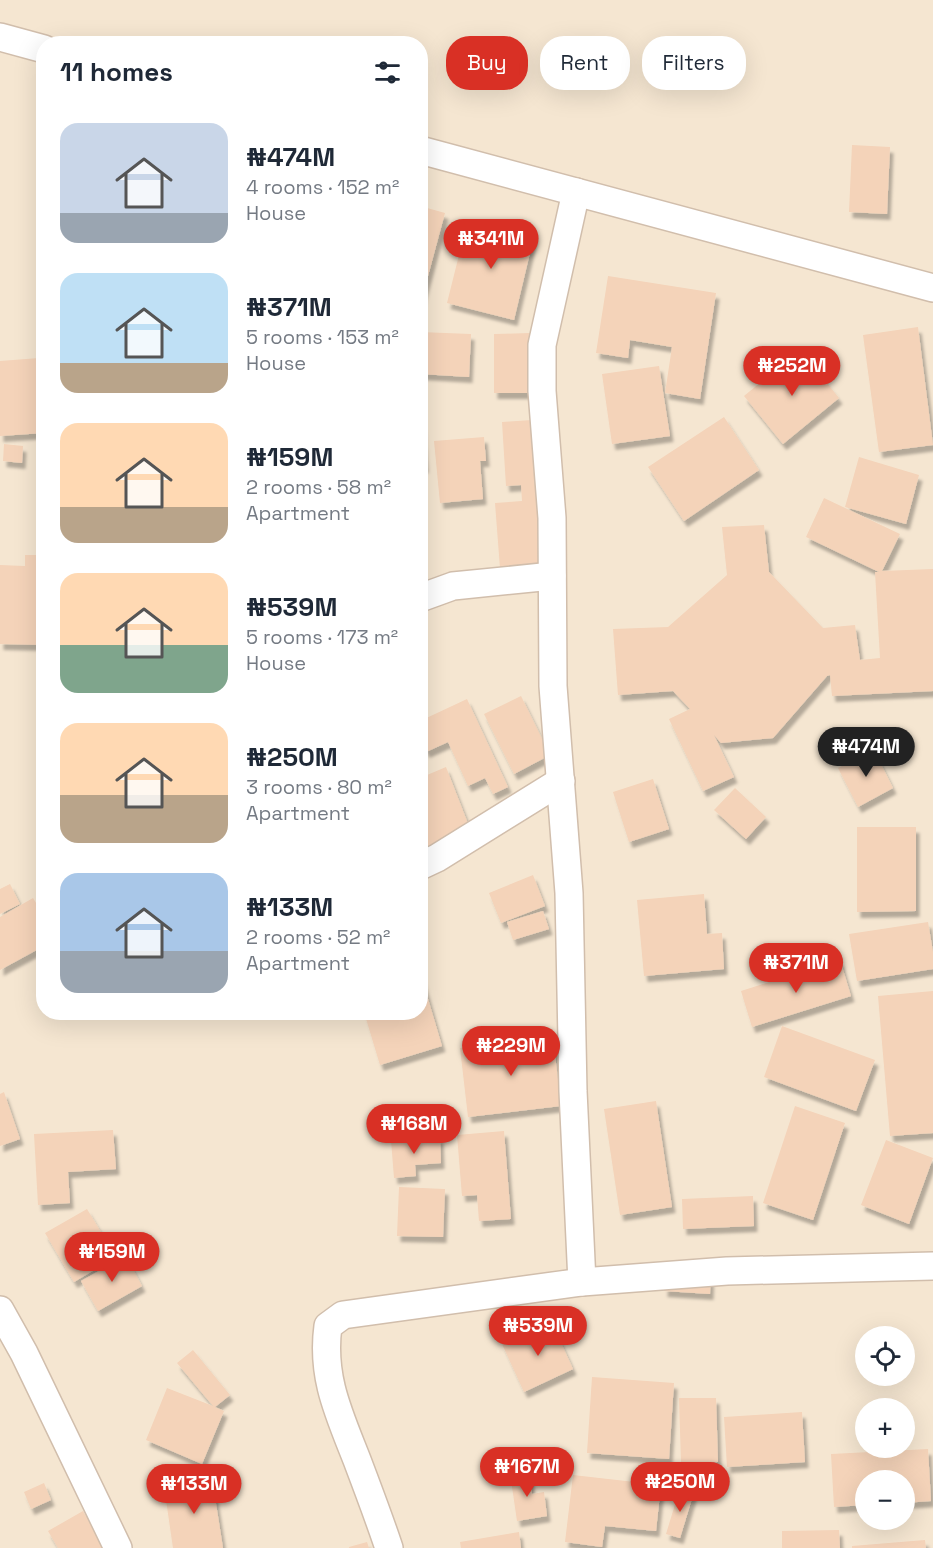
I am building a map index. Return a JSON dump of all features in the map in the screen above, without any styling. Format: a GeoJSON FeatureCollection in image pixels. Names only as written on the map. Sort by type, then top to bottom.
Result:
{"type":"FeatureCollection","features":[{"type":"Feature","properties":{"kind":"street"},"geometry":{"type":"LineString","coordinates":[[0,37],[36,47]]}},
{"type":"Feature","properties":{"kind":"street"},"geometry":{"type":"LineString","coordinates":[[428,152],[933,288]]}},
{"type":"Feature","properties":{"kind":"street"},"geometry":{"type":"LineString","coordinates":[[576,192],[542,345],[542,391],[552,518],[554,686],[569,893],[573,1091],[582,1282]]}},
{"type":"Feature","properties":{"kind":"street"},"geometry":{"type":"LineString","coordinates":[[428,595],[453,586],[552,576]]}},
{"type":"Feature","properties":{"kind":"street"},"geometry":{"type":"LineString","coordinates":[[428,862],[561,781]]}},
{"type":"Feature","properties":{"kind":"street"},"geometry":{"type":"LineString","coordinates":[[389,1548],[331,1394],[325,1348],[328,1326],[343,1314],[582,1282],[727,1270],[933,1266]]}},
{"type":"Feature","properties":{"kind":"street"},"geometry":{"type":"LineString","coordinates":[[0,1310],[24,1353],[118,1548]]}},
{"type":"Feature","properties":{"kind":"shaded area"},"geometry":{"type":"Polygon","coordinates":[[[0,0],[933,0],[933,1548],[0,1548],[0,0]]]}},
{"type":"Feature","properties":{"kind":"building"},"geometry":{"type":"Polygon","coordinates":[[[852,145],[890,147],[887,214],[849,212],[852,145]]]}},
{"type":"Feature","properties":{"kind":"building"},"geometry":{"type":"Polygon","coordinates":[[[428,208],[445,213],[428,276],[428,208]]]}},
{"type":"Feature","properties":{"kind":"building"},"geometry":{"type":"Polygon","coordinates":[[[468,219],[534,236],[514,320],[447,303],[468,219]]]}},
{"type":"Feature","properties":{"kind":"building"},"geometry":{"type":"Polygon","coordinates":[[[608,276],[716,293],[700,399],[665,393],[672,347],[630,340],[628,358],[596,353],[608,276]]]}},
{"type":"Feature","properties":{"kind":"building"},"geometry":{"type":"Polygon","coordinates":[[[918,327],[933,445],[879,452],[863,335],[918,327]]]}},
{"type":"Feature","properties":{"kind":"building"},"geometry":{"type":"Polygon","coordinates":[[[428,332],[471,334],[469,377],[428,374],[428,332]]]}},
{"type":"Feature","properties":{"kind":"building"},"geometry":{"type":"Polygon","coordinates":[[[530,333],[531,393],[494,393],[494,334],[530,333]]]}},
{"type":"Feature","properties":{"kind":"building"},"geometry":{"type":"Polygon","coordinates":[[[800,350],[839,398],[783,444],[744,396],[800,350]]]}},
{"type":"Feature","properties":{"kind":"building"},"geometry":{"type":"Polygon","coordinates":[[[36,358],[36,434],[0,436],[0,361],[36,358]]]}},
{"type":"Feature","properties":{"kind":"building"},"geometry":{"type":"Polygon","coordinates":[[[659,366],[670,436],[612,444],[602,374],[659,366]]]}},
{"type":"Feature","properties":{"kind":"building"},"geometry":{"type":"Polygon","coordinates":[[[724,417],[759,470],[684,521],[648,467],[724,417]]]}},
{"type":"Feature","properties":{"kind":"building"},"geometry":{"type":"Polygon","coordinates":[[[532,420],[544,564],[500,568],[495,503],[522,501],[521,485],[506,486],[502,422],[532,420]]]}},
{"type":"Feature","properties":{"kind":"building"},"geometry":{"type":"Polygon","coordinates":[[[484,437],[486,461],[480,461],[483,499],[440,503],[434,441],[484,437]]]}},
{"type":"Feature","properties":{"kind":"building"},"geometry":{"type":"Polygon","coordinates":[[[4,444],[23,446],[22,463],[3,461],[4,444]]]}},
{"type":"Feature","properties":{"kind":"building"},"geometry":{"type":"Polygon","coordinates":[[[859,457],[919,475],[906,524],[845,507],[859,457]]]}},
{"type":"Feature","properties":{"kind":"building"},"geometry":{"type":"Polygon","coordinates":[[[824,498],[900,534],[882,571],[933,569],[933,691],[832,696],[830,675],[827,676],[773,738],[721,743],[714,735],[734,777],[703,791],[669,719],[690,709],[673,691],[618,695],[613,629],[668,627],[727,575],[722,527],[764,525],[769,572],[823,628],[855,625],[860,660],[880,658],[875,572],[879,572],[806,537],[824,498]]]}},
{"type":"Feature","properties":{"kind":"building"},"geometry":{"type":"Polygon","coordinates":[[[25,555],[36,555],[36,645],[0,644],[0,565],[25,566],[25,555]]]}},
{"type":"Feature","properties":{"kind":"building"},"geometry":{"type":"Polygon","coordinates":[[[521,696],[550,755],[514,774],[484,714],[521,696]]]}},
{"type":"Feature","properties":{"kind":"building"},"geometry":{"type":"Polygon","coordinates":[[[467,699],[508,787],[493,794],[485,778],[468,786],[448,742],[428,751],[428,717],[467,699]]]}},
{"type":"Feature","properties":{"kind":"building"},"geometry":{"type":"Polygon","coordinates":[[[874,750],[893,788],[858,807],[838,768],[874,750]]]}},
{"type":"Feature","properties":{"kind":"building"},"geometry":{"type":"Polygon","coordinates":[[[446,767],[472,834],[430,850],[428,845],[428,775],[446,767]]]}},
{"type":"Feature","properties":{"kind":"building"},"geometry":{"type":"Polygon","coordinates":[[[653,779],[669,829],[629,842],[613,792],[653,779]]]}},
{"type":"Feature","properties":{"kind":"building"},"geometry":{"type":"Polygon","coordinates":[[[735,788],[766,817],[746,839],[714,810],[735,788]]]}},
{"type":"Feature","properties":{"kind":"building"},"geometry":{"type":"Polygon","coordinates":[[[857,827],[916,827],[916,911],[857,912],[857,827]]]}},
{"type":"Feature","properties":{"kind":"building"},"geometry":{"type":"Polygon","coordinates":[[[533,875],[545,906],[501,923],[489,893],[533,875]]]}},
{"type":"Feature","properties":{"kind":"building"},"geometry":{"type":"Polygon","coordinates":[[[10,884],[20,904],[0,914],[0,889],[10,884]]]}},
{"type":"Feature","properties":{"kind":"building"},"geometry":{"type":"Polygon","coordinates":[[[704,894],[707,934],[722,933],[724,969],[644,976],[637,900],[704,894]]]}},
{"type":"Feature","properties":{"kind":"building"},"geometry":{"type":"Polygon","coordinates":[[[33,898],[36,903],[36,950],[0,970],[0,917],[33,898]]]}},
{"type":"Feature","properties":{"kind":"building"},"geometry":{"type":"Polygon","coordinates":[[[543,911],[549,929],[513,940],[507,922],[543,911]]]}},
{"type":"Feature","properties":{"kind":"building"},"geometry":{"type":"Polygon","coordinates":[[[928,922],[933,969],[857,981],[849,934],[928,922]]]}},
{"type":"Feature","properties":{"kind":"building"},"geometry":{"type":"Polygon","coordinates":[[[840,960],[851,996],[752,1027],[741,991],[840,960]]]}},
{"type":"Feature","properties":{"kind":"building"},"geometry":{"type":"Polygon","coordinates":[[[933,991],[933,1133],[890,1136],[878,996],[933,991]]]}},
{"type":"Feature","properties":{"kind":"building"},"geometry":{"type":"Polygon","coordinates":[[[428,999],[442,1046],[380,1065],[366,1020],[428,1020],[428,999]]]}},
{"type":"Feature","properties":{"kind":"building"},"geometry":{"type":"Polygon","coordinates":[[[782,1026],[875,1060],[856,1111],[764,1077],[782,1026]]]}},
{"type":"Feature","properties":{"kind":"building"},"geometry":{"type":"Polygon","coordinates":[[[553,1037],[561,1106],[468,1117],[460,1048],[553,1037]]]}},
{"type":"Feature","properties":{"kind":"building"},"geometry":{"type":"Polygon","coordinates":[[[4,1092],[20,1139],[0,1146],[0,1094],[4,1092]]]}},
{"type":"Feature","properties":{"kind":"building"},"geometry":{"type":"Polygon","coordinates":[[[656,1101],[672,1207],[620,1215],[604,1109],[656,1101]]]}},
{"type":"Feature","properties":{"kind":"building"},"geometry":{"type":"Polygon","coordinates":[[[795,1106],[845,1123],[813,1220],[763,1203],[795,1106]]]}},
{"type":"Feature","properties":{"kind":"building"},"geometry":{"type":"Polygon","coordinates":[[[113,1130],[116,1169],[68,1172],[70,1203],[38,1205],[34,1134],[113,1130]]]}},
{"type":"Feature","properties":{"kind":"building"},"geometry":{"type":"Polygon","coordinates":[[[504,1131],[511,1219],[479,1221],[477,1195],[462,1196],[457,1135],[504,1131]]]}},
{"type":"Feature","properties":{"kind":"building"},"geometry":{"type":"Polygon","coordinates":[[[440,1137],[441,1163],[415,1165],[416,1176],[394,1178],[391,1140],[440,1137]]]}},
{"type":"Feature","properties":{"kind":"building"},"geometry":{"type":"Polygon","coordinates":[[[886,1140],[933,1158],[909,1224],[861,1205],[886,1140]]]}},
{"type":"Feature","properties":{"kind":"building"},"geometry":{"type":"Polygon","coordinates":[[[399,1187],[445,1189],[443,1237],[397,1236],[399,1187]]]}},
{"type":"Feature","properties":{"kind":"building"},"geometry":{"type":"Polygon","coordinates":[[[753,1196],[754,1226],[683,1229],[682,1199],[753,1196]]]}},
{"type":"Feature","properties":{"kind":"building"},"geometry":{"type":"Polygon","coordinates":[[[87,1209],[116,1257],[74,1282],[45,1233],[87,1209]]]}},
{"type":"Feature","properties":{"kind":"building"},"geometry":{"type":"Polygon","coordinates":[[[126,1256],[142,1286],[98,1311],[81,1281],[126,1256]]]}},
{"type":"Feature","properties":{"kind":"building"},"geometry":{"type":"Polygon","coordinates":[[[666,1263],[711,1267],[710,1294],[664,1291],[666,1263]]]}},
{"type":"Feature","properties":{"kind":"building"},"geometry":{"type":"Polygon","coordinates":[[[551,1321],[573,1369],[524,1392],[502,1344],[551,1321]]]}},
{"type":"Feature","properties":{"kind":"building"},"geometry":{"type":"Polygon","coordinates":[[[193,1350],[230,1395],[215,1407],[224,1411],[202,1464],[146,1440],[167,1388],[213,1406],[177,1363],[193,1350]]]}},
{"type":"Feature","properties":{"kind":"building"},"geometry":{"type":"Polygon","coordinates":[[[592,1377],[674,1383],[669,1459],[587,1453],[592,1377]]]}},
{"type":"Feature","properties":{"kind":"building"},"geometry":{"type":"Polygon","coordinates":[[[679,1398],[716,1398],[718,1462],[681,1463],[679,1398]]]}},
{"type":"Feature","properties":{"kind":"building"},"geometry":{"type":"Polygon","coordinates":[[[802,1412],[805,1462],[727,1467],[724,1417],[802,1412]]]}},
{"type":"Feature","properties":{"kind":"building"},"geometry":{"type":"Polygon","coordinates":[[[928,1449],[931,1501],[915,1502],[915,1470],[855,1470],[855,1506],[834,1507],[831,1454],[855,1453],[855,1458],[915,1458],[915,1450],[928,1449]]]}},
{"type":"Feature","properties":{"kind":"building"},"geometry":{"type":"Polygon","coordinates":[[[529,1470],[532,1494],[544,1492],[547,1516],[517,1521],[510,1473],[529,1470]]]}},
{"type":"Feature","properties":{"kind":"building"},"geometry":{"type":"Polygon","coordinates":[[[573,1475],[661,1485],[656,1531],[605,1526],[602,1547],[565,1542],[573,1475]]]}},
{"type":"Feature","properties":{"kind":"building"},"geometry":{"type":"Polygon","coordinates":[[[212,1478],[223,1548],[173,1548],[164,1486],[212,1478]]]}},
{"type":"Feature","properties":{"kind":"building"},"geometry":{"type":"Polygon","coordinates":[[[44,1483],[51,1500],[31,1509],[24,1492],[44,1483]]]}},
{"type":"Feature","properties":{"kind":"building"},"geometry":{"type":"Polygon","coordinates":[[[680,1488],[694,1492],[680,1538],[666,1534],[680,1488]]]}},
{"type":"Feature","properties":{"kind":"building"},"geometry":{"type":"Polygon","coordinates":[[[83,1511],[105,1548],[58,1548],[48,1531],[83,1511]]]}},
{"type":"Feature","properties":{"kind":"building"},"geometry":{"type":"Polygon","coordinates":[[[839,1530],[840,1548],[782,1548],[782,1531],[839,1530]]]}},
{"type":"Feature","properties":{"kind":"building"},"geometry":{"type":"Polygon","coordinates":[[[519,1532],[521,1548],[461,1548],[460,1542],[519,1532]]]}},
{"type":"Feature","properties":{"kind":"building"},"geometry":{"type":"Polygon","coordinates":[[[925,1540],[926,1548],[852,1548],[852,1546],[925,1540]]]}},
{"type":"Feature","properties":{"kind":"building"},"geometry":{"type":"Polygon","coordinates":[[[367,1542],[369,1548],[349,1548],[349,1547],[367,1542]]]}}]}
